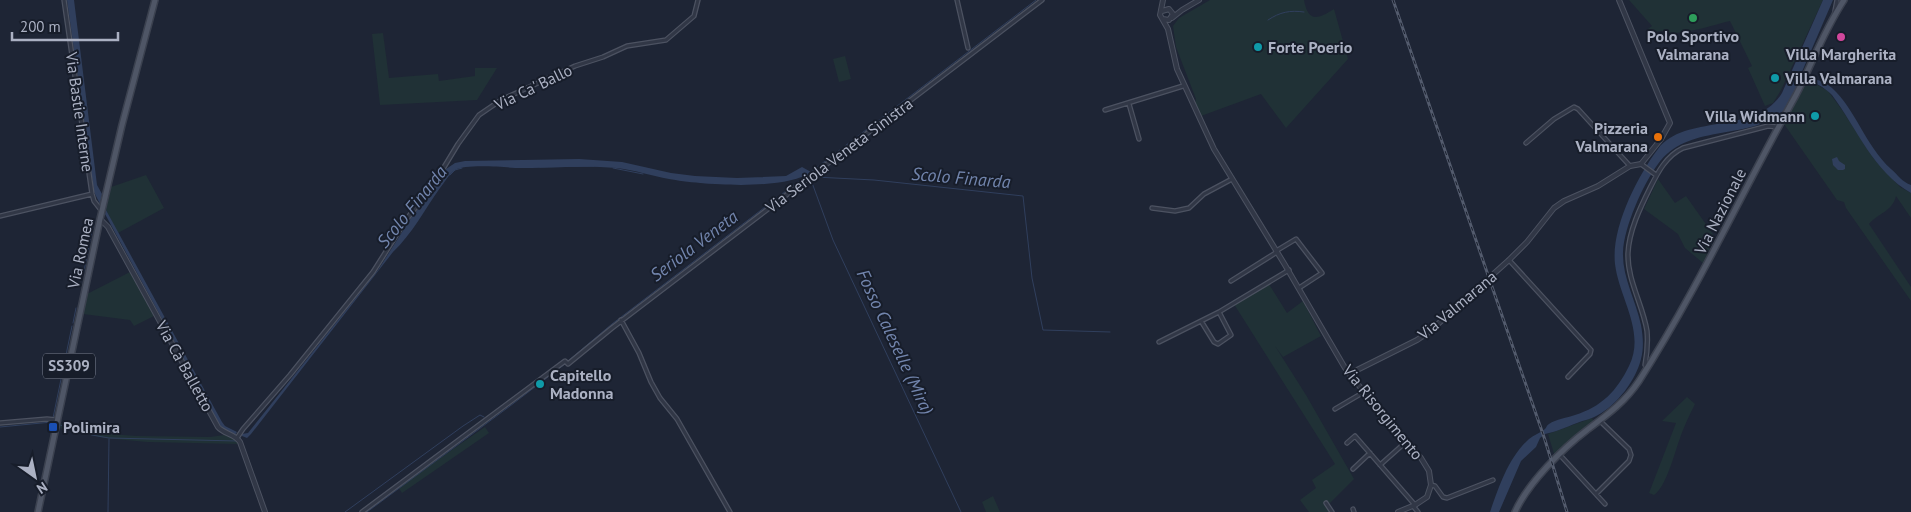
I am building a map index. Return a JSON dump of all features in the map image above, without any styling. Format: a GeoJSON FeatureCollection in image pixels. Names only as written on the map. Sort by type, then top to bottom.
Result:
{"type":"FeatureCollection","features":[{"type":"Feature","properties":{"kind":"main road","name":"Via Romea"},"geometry":{"type":"LineString","coordinates":[[38,512],[100,219],[122,125],[155,0]]}},
{"type":"Feature","properties":{"kind":"main road","name":"Via Nazionale"},"geometry":{"type":"LineString","coordinates":[[1515,512],[1528,489],[1581,435],[1628,396],[1647,367],[1696,286],[1803,81],[1841,1]]}},
{"type":"Feature","properties":{"kind":"street","name":"Via Bastie Interne"},"geometry":{"type":"LineString","coordinates":[[64,0],[92,194],[94,202],[102,211]]}},
{"type":"Feature","properties":{"kind":"street","name":"Via Ca' Ballo"},"geometry":{"type":"LineString","coordinates":[[237,438],[383,258],[406,220],[435,182],[458,144],[479,116],[501,100],[575,66],[603,57],[627,46],[666,40],[694,16],[698,0]]}},
{"type":"Feature","properties":{"kind":"street"},"geometry":{"type":"LineString","coordinates":[[957,0],[968,48]]}},
{"type":"Feature","properties":{"kind":"street","name":"Via Seriola Veneta Sinistra"},"geometry":{"type":"LineString","coordinates":[[362,512],[622,320],[1042,0]]}},
{"type":"Feature","properties":{"kind":"street"},"geometry":{"type":"LineString","coordinates":[[1170,9],[1163,0],[1162,11],[1170,9],[1182,10]]}},
{"type":"Feature","properties":{"kind":"street"},"geometry":{"type":"LineString","coordinates":[[1163,20],[1171,19],[1199,0]]}},
{"type":"Feature","properties":{"kind":"street"},"geometry":{"type":"LineString","coordinates":[[1619,0],[1670,123],[1641,164],[1656,175]]}},
{"type":"Feature","properties":{"kind":"street","name":"Via Risorgimento"},"geometry":{"type":"LineString","coordinates":[[1168,29],[1173,14],[1170,9]]}},
{"type":"Feature","properties":{"kind":"street","name":"Via Risorgimento"},"geometry":{"type":"LineString","coordinates":[[1162,11],[1160,15],[1168,29],[1172,52],[1183,86],[1214,149],[1289,270],[1350,374],[1426,465],[1431,477],[1431,485]]}},
{"type":"Feature","properties":{"kind":"street"},"geometry":{"type":"LineString","coordinates":[[1105,110],[1183,86]]}},
{"type":"Feature","properties":{"kind":"street"},"geometry":{"type":"LineString","coordinates":[[1129,104],[1139,139]]}},
{"type":"Feature","properties":{"kind":"street"},"geometry":{"type":"LineString","coordinates":[[1526,143],[1554,119],[1574,106],[1630,166]]}},
{"type":"Feature","properties":{"kind":"street"},"geometry":{"type":"LineString","coordinates":[[1647,367],[1645,365],[1647,332],[1633,282],[1628,255],[1634,226],[1656,175],[1668,159],[1683,148],[1768,126],[1778,127]]}},
{"type":"Feature","properties":{"kind":"street","name":"Via Valmarana"},"geometry":{"type":"LineString","coordinates":[[1350,374],[1425,335],[1509,260],[1527,242],[1557,205],[1598,186],[1630,166],[1641,164]]}},
{"type":"Feature","properties":{"kind":"street"},"geometry":{"type":"LineString","coordinates":[[1152,208],[1175,211],[1189,208],[1204,194],[1232,179]]}},
{"type":"Feature","properties":{"kind":"street","name":"Via Bastie Interne"},"geometry":{"type":"LineString","coordinates":[[0,216],[92,194]]}},
{"type":"Feature","properties":{"kind":"street","name":"Via Cà Balletto"},"geometry":{"type":"LineString","coordinates":[[100,219],[108,227],[218,427],[237,438]]}},
{"type":"Feature","properties":{"kind":"street"},"geometry":{"type":"LineString","coordinates":[[1231,281],[1296,238],[1322,273],[1299,288]]}},
{"type":"Feature","properties":{"kind":"street","name":"Via Valmarana"},"geometry":{"type":"LineString","coordinates":[[1509,260],[1591,350],[1590,354],[1568,377]]}},
{"type":"Feature","properties":{"kind":"street"},"geometry":{"type":"LineString","coordinates":[[1160,342],[1219,312],[1289,270]]}},
{"type":"Feature","properties":{"kind":"street"},"geometry":{"type":"LineString","coordinates":[[1202,321],[1214,342],[1218,344],[1231,335],[1219,312]]}},
{"type":"Feature","properties":{"kind":"street"},"geometry":{"type":"LineString","coordinates":[[622,320],[651,382],[660,398],[677,419],[730,512]]}},
{"type":"Feature","properties":{"kind":"street"},"geometry":{"type":"LineString","coordinates":[[1335,409],[1364,392]]}},
{"type":"Feature","properties":{"kind":"street"},"geometry":{"type":"LineString","coordinates":[[0,422],[57,420]]}},
{"type":"Feature","properties":{"kind":"street"},"geometry":{"type":"LineString","coordinates":[[1596,494],[1629,461],[1631,455],[1629,449],[1600,421]]}},
{"type":"Feature","properties":{"kind":"street"},"geometry":{"type":"LineString","coordinates":[[1347,443],[1355,436],[1418,512]]}},
{"type":"Feature","properties":{"kind":"street"},"geometry":{"type":"LineString","coordinates":[[237,438],[264,512]]}},
{"type":"Feature","properties":{"kind":"street"},"geometry":{"type":"LineString","coordinates":[[1380,465],[1407,441]]}},
{"type":"Feature","properties":{"kind":"street"},"geometry":{"type":"LineString","coordinates":[[1353,469],[1370,453]]}},
{"type":"Feature","properties":{"kind":"street"},"geometry":{"type":"LineString","coordinates":[[1560,455],[1605,504]]}},
{"type":"Feature","properties":{"kind":"street"},"geometry":{"type":"LineString","coordinates":[[1398,512],[1414,505],[1427,496],[1431,485],[1435,486],[1447,498],[1493,480]]}},
{"type":"Feature","properties":{"kind":"street"},"geometry":{"type":"LineString","coordinates":[[1326,503],[1332,512]]}},
{"type":"Feature","properties":{"kind":"shaded area"},"geometry":{"type":"Polygon","coordinates":[[[1210,0],[1304,0],[1308,12],[1314,17],[1334,9],[1348,59],[1286,128],[1261,94],[1201,116],[1176,47],[1173,26],[1179,18],[1210,0]]]}},
{"type":"Feature","properties":{"kind":"shaded area"},"geometry":{"type":"Polygon","coordinates":[[[1629,0],[1823,0],[1781,90],[1773,103],[1765,106],[1748,68],[1752,66],[1730,21],[1689,31],[1675,33],[1660,31],[1652,34],[1648,29],[1652,26],[1629,0]]]}},
{"type":"Feature","properties":{"kind":"shaded area"},"geometry":{"type":"Polygon","coordinates":[[[383,33],[389,78],[438,74],[439,81],[475,76],[475,68],[497,68],[477,100],[380,105],[372,34],[383,33]]]}},
{"type":"Feature","properties":{"kind":"shaded area"},"geometry":{"type":"Polygon","coordinates":[[[845,56],[851,79],[839,82],[833,59],[845,56]]]}},
{"type":"Feature","properties":{"kind":"shaded area"},"geometry":{"type":"Polygon","coordinates":[[[1808,80],[1828,91],[1874,159],[1900,187],[1911,193],[1911,218],[1896,196],[1892,205],[1869,224],[1911,287],[1911,301],[1846,208],[1844,202],[1837,200],[1784,124],[1808,80]]]}},
{"type":"Feature","properties":{"kind":"shaded area"},"geometry":{"type":"Polygon","coordinates":[[[146,175],[164,208],[118,233],[106,210],[111,187],[146,175]]]}},
{"type":"Feature","properties":{"kind":"shaded area"},"geometry":{"type":"Polygon","coordinates":[[[1658,179],[1675,203],[1686,196],[1715,237],[1703,263],[1685,248],[1678,234],[1644,209],[1658,179]]]}},
{"type":"Feature","properties":{"kind":"shaded area"},"geometry":{"type":"Polygon","coordinates":[[[130,272],[154,316],[134,326],[130,320],[83,314],[87,294],[130,272]]]}},
{"type":"Feature","properties":{"kind":"shaded area"},"geometry":{"type":"Polygon","coordinates":[[[1267,281],[1287,313],[1303,301],[1321,336],[1283,357],[1275,346],[1306,395],[1354,479],[1329,504],[1332,512],[1309,512],[1300,500],[1316,488],[1312,480],[1335,464],[1232,301],[1267,281]]]}},
{"type":"Feature","properties":{"kind":"shaded area"},"geometry":{"type":"Polygon","coordinates":[[[1687,397],[1695,404],[1682,431],[1666,478],[1654,495],[1649,493],[1676,423],[1662,421],[1687,397]]]}},
{"type":"Feature","properties":{"kind":"shaded area"},"geometry":{"type":"Polygon","coordinates":[[[1592,418],[1594,422],[1555,457],[1548,434],[1592,418]]]}},
{"type":"Feature","properties":{"kind":"shaded area"},"geometry":{"type":"Polygon","coordinates":[[[61,423],[95,433],[137,436],[210,437],[224,435],[236,439],[238,444],[147,442],[104,438],[59,428],[61,423]]]}},
{"type":"Feature","properties":{"kind":"shaded area"},"geometry":{"type":"Polygon","coordinates":[[[485,427],[489,433],[402,493],[398,487],[485,427]]]}},
{"type":"Feature","properties":{"kind":"shaded area"},"geometry":{"type":"Polygon","coordinates":[[[993,496],[1000,512],[986,512],[982,502],[993,496]]]}},
{"type":"Feature","properties":{"kind":"water"},"geometry":{"type":"Polygon","coordinates":[[[67,0],[74,0],[97,185],[102,194],[100,204],[94,192],[67,0]]]}},
{"type":"Feature","properties":{"kind":"water"},"geometry":{"type":"Polygon","coordinates":[[[1823,0],[1833,0],[1801,74],[1832,88],[1848,107],[1882,160],[1911,185],[1911,193],[1898,184],[1876,162],[1832,95],[1821,86],[1809,81],[1800,81],[1786,108],[1769,120],[1753,126],[1686,142],[1671,151],[1658,164],[1646,183],[1635,206],[1624,242],[1623,261],[1639,316],[1643,338],[1642,355],[1635,375],[1625,391],[1605,411],[1593,418],[1545,434],[1540,438],[1536,447],[1521,461],[1499,512],[1490,512],[1505,473],[1515,455],[1529,439],[1545,429],[1548,424],[1584,412],[1600,403],[1619,383],[1629,366],[1635,341],[1630,315],[1617,277],[1615,250],[1621,219],[1634,188],[1650,161],[1658,149],[1670,138],[1685,131],[1755,115],[1770,106],[1782,93],[1823,0]]]}},
{"type":"Feature","properties":{"kind":"water"},"geometry":{"type":"Polygon","coordinates":[[[1837,157],[1845,165],[1845,169],[1838,170],[1833,165],[1832,159],[1837,157]]]}},
{"type":"Feature","properties":{"kind":"water"},"geometry":{"type":"Polygon","coordinates":[[[579,159],[622,162],[671,173],[695,176],[737,178],[786,176],[802,167],[811,172],[799,178],[782,182],[743,185],[684,181],[604,167],[515,168],[475,166],[455,170],[434,196],[406,237],[251,434],[247,438],[242,436],[242,434],[248,433],[378,270],[411,218],[446,169],[455,163],[465,161],[579,159]]]}},
{"type":"Feature","properties":{"kind":"water"},"geometry":{"type":"Polygon","coordinates":[[[106,210],[222,422],[225,426],[237,432],[235,435],[224,430],[218,422],[105,214],[106,210]]]}},
{"type":"Feature","properties":{"kind":"waterway","name":"Seriola Veneta"},"geometry":{"type":"LineString","coordinates":[[568,361],[612,324],[1036,0]]}},
{"type":"Feature","properties":{"kind":"waterway"},"geometry":{"type":"LineString","coordinates":[[1268,20],[1285,12],[1304,12]]}},
{"type":"Feature","properties":{"kind":"waterway","name":"Scolo Finarda"},"geometry":{"type":"LineString","coordinates":[[540,167],[594,166]]}},
{"type":"Feature","properties":{"kind":"waterway","name":"Scolo Finarda"},"geometry":{"type":"LineString","coordinates":[[450,175],[455,170],[462,168]]}},
{"type":"Feature","properties":{"kind":"waterway","name":"Scolo Finarda"},"geometry":{"type":"LineString","coordinates":[[613,168],[643,174]]}},
{"type":"Feature","properties":{"kind":"waterway","name":"Scolo Finarda"},"geometry":{"type":"LineString","coordinates":[[815,177],[874,180],[1023,196],[1032,278],[1043,330],[1110,332]]}},
{"type":"Feature","properties":{"kind":"waterway","name":"Fosso Caleselle (Mira)"},"geometry":{"type":"LineString","coordinates":[[811,180],[833,240],[961,512]]}},
{"type":"Feature","properties":{"kind":"waterway","name":"Scolo Finarda"},"geometry":{"type":"LineString","coordinates":[[699,182],[712,183]]}},
{"type":"Feature","properties":{"kind":"waterway"},"geometry":{"type":"LineString","coordinates":[[90,242],[94,220]]}},
{"type":"Feature","properties":{"kind":"waterway"},"geometry":{"type":"LineString","coordinates":[[84,271],[89,246]]}},
{"type":"Feature","properties":{"kind":"waterway"},"geometry":{"type":"LineString","coordinates":[[73,323],[76,308]]}},
{"type":"Feature","properties":{"kind":"waterway"},"geometry":{"type":"LineString","coordinates":[[53,418],[72,326]]}},
{"type":"Feature","properties":{"kind":"waterway","name":"Seriola Veneta"},"geometry":{"type":"LineString","coordinates":[[367,512],[565,364]]}},
{"type":"Feature","properties":{"kind":"waterway"},"geometry":{"type":"LineString","coordinates":[[345,512],[463,426],[480,415],[484,417]]}},
{"type":"Feature","properties":{"kind":"waterway"},"geometry":{"type":"LineString","coordinates":[[0,427],[52,422]]}},
{"type":"Feature","properties":{"kind":"waterway"},"geometry":{"type":"LineString","coordinates":[[60,425],[109,438],[237,441]]}},
{"type":"Feature","properties":{"kind":"waterway"},"geometry":{"type":"LineString","coordinates":[[108,512],[109,439]]}},
{"type":"Feature","properties":{"kind":"railway"},"geometry":{"type":"LineString","coordinates":[[1393,0],[1545,440],[1567,512]]}},
{"type":"Feature","properties":{"kind":"place","name":"Polo Sportivo Valmarana"},"geometry":{"type":"Point","coordinates":[1693,18]}},
{"type":"Feature","properties":{"kind":"place","name":"Villa Margherita"},"geometry":{"type":"Point","coordinates":[1841,37]}},
{"type":"Feature","properties":{"kind":"place","name":"Forte Poerio"},"geometry":{"type":"Point","coordinates":[1258,47]}},
{"type":"Feature","properties":{"kind":"place","name":"Villa Valmarana"},"geometry":{"type":"Point","coordinates":[1775,78]}},
{"type":"Feature","properties":{"kind":"place","name":"Villa Widmann"},"geometry":{"type":"Point","coordinates":[1815,116]}},
{"type":"Feature","properties":{"kind":"place","name":"Pizzeria Valmarana"},"geometry":{"type":"Point","coordinates":[1658,137]}},
{"type":"Feature","properties":{"kind":"place","name":"Capitello Madonna"},"geometry":{"type":"Point","coordinates":[540,384]}},
{"type":"Feature","properties":{"kind":"place","name":"Polimira"},"geometry":{"type":"Point","coordinates":[53,427]}}]}
